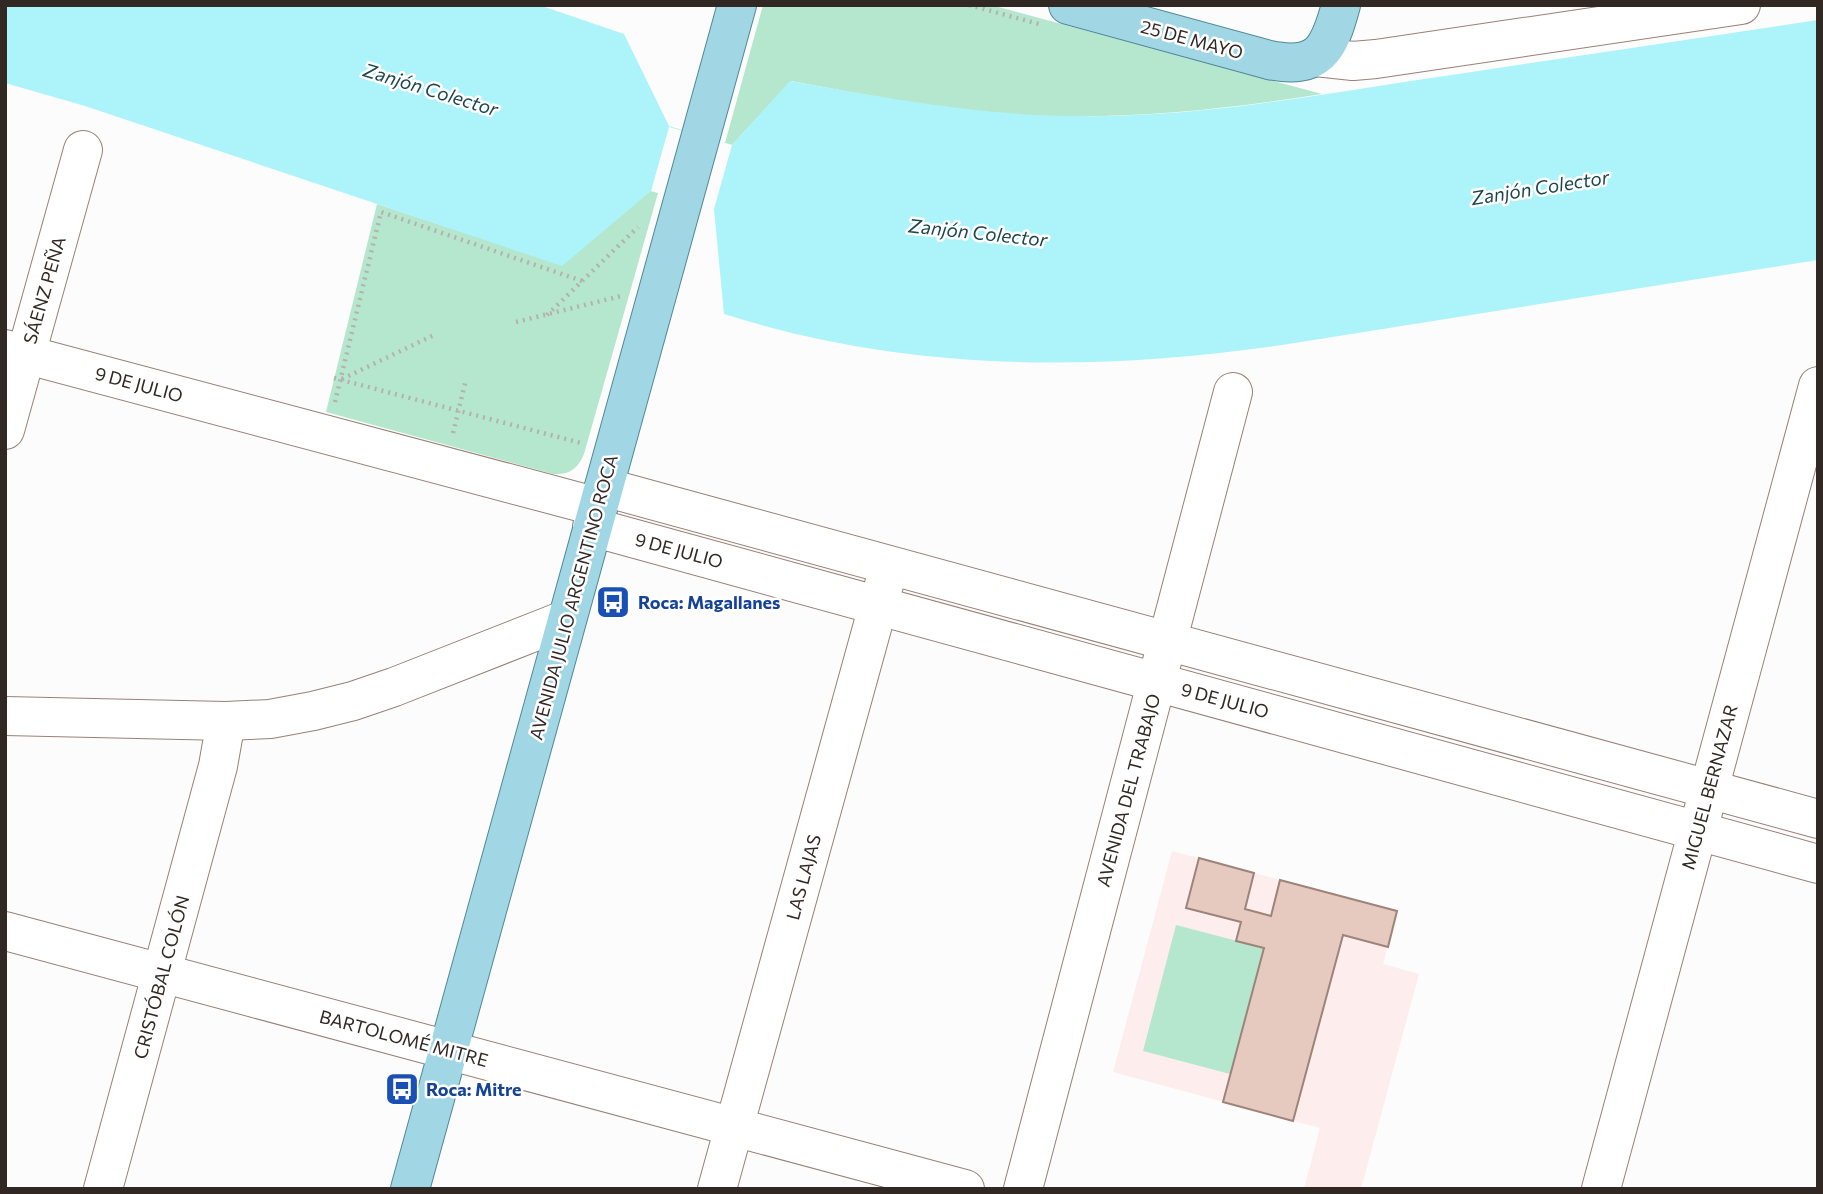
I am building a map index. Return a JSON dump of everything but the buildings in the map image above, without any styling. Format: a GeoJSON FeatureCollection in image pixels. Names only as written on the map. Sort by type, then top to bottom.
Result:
{"type":"FeatureCollection","features":[{"type":"Feature","properties":{"kind":"main road","name":"AVENIDA JULIO ARGENTINO ROCA"},"geometry":{"type":"LineString","coordinates":[[410,1189],[737,5]]}},
{"type":"Feature","properties":{"kind":"main road","name":"25 DE MAYO"},"geometry":{"type":"LineString","coordinates":[[1068,5],[1269,60],[1293,64],[1315,57]]}},
{"type":"Feature","properties":{"kind":"main road"},"geometry":{"type":"LineString","coordinates":[[1315,57],[1329,41],[1341,5]]}},
{"type":"Feature","properties":{"kind":"street"},"geometry":{"type":"LineString","coordinates":[[1315,57],[1353,61],[1376,59],[1741,5]]}},
{"type":"Feature","properties":{"kind":"street","name":"SÁENZ PEÑA"},"geometry":{"type":"LineString","coordinates":[[5,430],[16,351],[83,150]]}},
{"type":"Feature","properties":{"kind":"street","name":"9 DE JULIO"},"geometry":{"type":"LineString","coordinates":[[16,351],[598,507],[889,565],[1818,819]]}},
{"type":"Feature","properties":{"kind":"street","name":"MIGUEL BERNAZAR"},"geometry":{"type":"LineString","coordinates":[[1601,1189],[1818,386]]}},
{"type":"Feature","properties":{"kind":"street","name":"AVENIDA DEL TRABAJO"},"geometry":{"type":"LineString","coordinates":[[1023,1189],[1233,392]]}},
{"type":"Feature","properties":{"kind":"street","name":"9 DE JULIO"},"geometry":{"type":"LineString","coordinates":[[598,507],[878,605],[1818,864]]}},
{"type":"Feature","properties":{"kind":"street","name":"LAS LAJAS"},"geometry":{"type":"LineString","coordinates":[[717,1189],[889,565]]}},
{"type":"Feature","properties":{"kind":"street"},"geometry":{"type":"LineString","coordinates":[[5,716],[226,721],[270,719],[353,702],[567,619]]}},
{"type":"Feature","properties":{"kind":"street","name":"CRISTÓBAL COLÓN"},"geometry":{"type":"LineString","coordinates":[[103,1189],[218,766],[226,721]]}},
{"type":"Feature","properties":{"kind":"street","name":"BARTOLOMÉ MITRE"},"geometry":{"type":"LineString","coordinates":[[5,931],[965,1189]]}},
{"type":"Feature","properties":{"kind":"path"},"geometry":{"type":"LineString","coordinates":[[333,414],[382,212],[582,281]]}},
{"type":"Feature","properties":{"kind":"path"},"geometry":{"type":"LineString","coordinates":[[547,315],[647,219]]}},
{"type":"Feature","properties":{"kind":"path"},"geometry":{"type":"LineString","coordinates":[[516,322],[625,295]]}},
{"type":"Feature","properties":{"kind":"path"},"geometry":{"type":"LineString","coordinates":[[341,380],[434,335]]}},
{"type":"Feature","properties":{"kind":"path"},"geometry":{"type":"LineString","coordinates":[[334,378],[587,444]]}},
{"type":"Feature","properties":{"kind":"path"},"geometry":{"type":"LineString","coordinates":[[453,434],[466,379]]}},
{"type":"Feature","properties":{"kind":"shaded area"},"geometry":{"type":"Polygon","coordinates":[[[1172,851],[1397,911],[1383,964],[1419,974],[1361,1189],[1304,1189],[1320,1128],[1113,1072],[1172,851]]]}},
{"type":"Feature","properties":{"kind":"green space"},"geometry":{"type":"Polygon","coordinates":[[[5,5],[366,5],[651,191],[658,193],[579,464],[568,472],[553,474],[326,412],[377,204],[562,265],[649,191],[5,5]]]}},
{"type":"Feature","properties":{"kind":"green space"},"geometry":{"type":"Polygon","coordinates":[[[763,5],[991,5],[1322,94],[1173,112],[1061,116],[965,110],[791,81],[732,145],[725,143],[763,5]]]}},
{"type":"Feature","properties":{"kind":"green space"},"geometry":{"type":"Polygon","coordinates":[[[1176,925],[1264,948],[1230,1074],[1143,1051],[1176,925]]]}},
{"type":"Feature","properties":{"kind":"water","name":"Zanjón Colector"},"geometry":{"type":"Polygon","coordinates":[[[5,5],[539,5],[624,34],[669,126],[732,145],[790,81],[931,104],[1001,112],[1073,116],[1157,114],[1281,101],[1818,20],[1818,260],[1211,354],[1141,360],[1001,361],[862,347],[793,333],[724,314],[714,209],[651,191],[562,266],[85,106],[5,83],[5,5]]]}},
{"type":"Feature","properties":{"kind":"pier"},"geometry":{"type":"Polygon","coordinates":[[[669,127],[732,145],[714,209],[651,191],[669,127]]]}},
{"type":"Feature","properties":{"kind":"place","name":"Roca: Magallanes"},"geometry":{"type":"Point","coordinates":[613,602]}},
{"type":"Feature","properties":{"kind":"place","name":"Roca: Mitre"},"geometry":{"type":"Point","coordinates":[402,1089]}}]}
